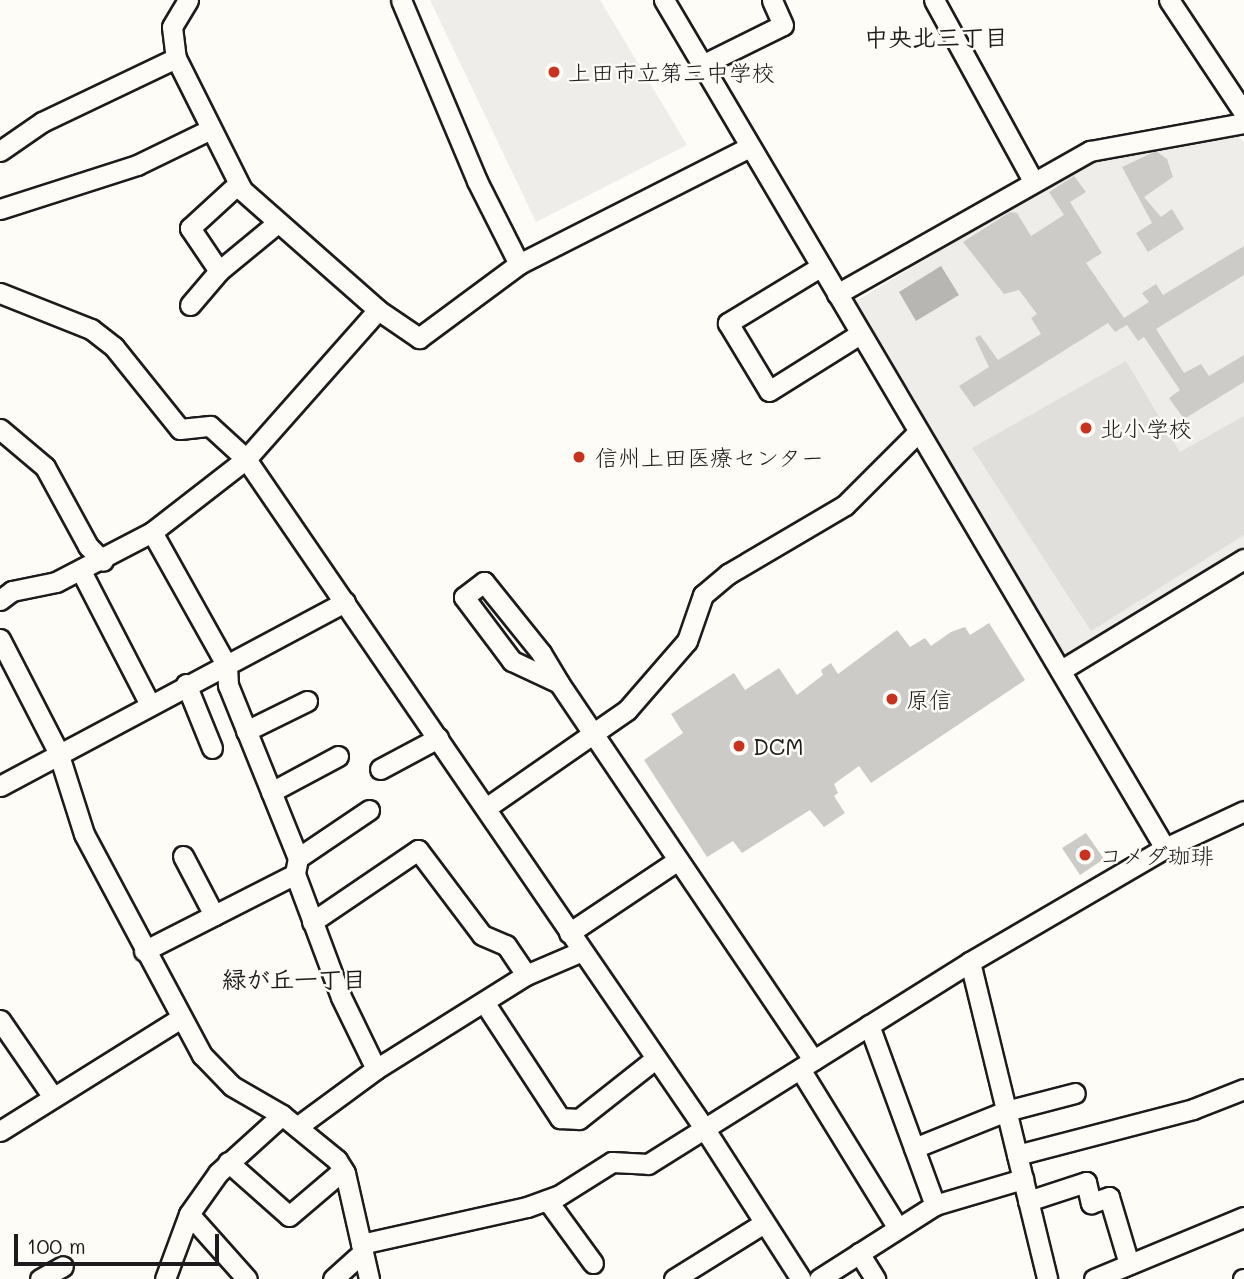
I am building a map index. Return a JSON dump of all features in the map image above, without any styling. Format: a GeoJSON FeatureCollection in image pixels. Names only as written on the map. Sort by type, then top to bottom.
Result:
{"type":"FeatureCollection","features":[{"type":"Feature","properties":{"kind":"street"},"geometry":{"type":"LineString","coordinates":[[188,0],[172,27],[176,58],[209,130],[238,184],[276,224],[378,310],[419,338],[429,336],[519,264],[750,148]]}},
{"type":"Feature","properties":{"kind":"street"},"geometry":{"type":"LineString","coordinates":[[401,0],[477,181],[519,264]]}},
{"type":"Feature","properties":{"kind":"street"},"geometry":{"type":"LineString","coordinates":[[664,0],[917,433],[1063,668],[1165,848]]}},
{"type":"Feature","properties":{"kind":"street"},"geometry":{"type":"LineString","coordinates":[[702,65],[782,25],[772,0]]}},
{"type":"Feature","properties":{"kind":"street"},"geometry":{"type":"LineString","coordinates":[[934,0],[1033,181]]}},
{"type":"Feature","properties":{"kind":"street"},"geometry":{"type":"LineString","coordinates":[[1169,0],[1244,113]]}},
{"type":"Feature","properties":{"kind":"street"},"geometry":{"type":"LineString","coordinates":[[0,151],[42,122],[176,58]]}},
{"type":"Feature","properties":{"kind":"street"},"geometry":{"type":"LineString","coordinates":[[836,294],[1033,181],[1106,144],[1244,122]]}},
{"type":"Feature","properties":{"kind":"street"},"geometry":{"type":"LineString","coordinates":[[0,209],[137,164],[209,130]]}},
{"type":"Feature","properties":{"kind":"street"},"geometry":{"type":"LineString","coordinates":[[219,271],[190,228],[238,184]]}},
{"type":"Feature","properties":{"kind":"street"},"geometry":{"type":"LineString","coordinates":[[190,305],[219,271],[276,224]]}},
{"type":"Feature","properties":{"kind":"street"},"geometry":{"type":"LineString","coordinates":[[820,267],[728,323],[769,391],[860,334]]}},
{"type":"Feature","properties":{"kind":"street"},"geometry":{"type":"LineString","coordinates":[[0,293],[91,328],[114,346],[180,429],[210,426],[246,460],[704,1129],[764,1223],[792,1275]]}},
{"type":"Feature","properties":{"kind":"street"},"geometry":{"type":"LineString","coordinates":[[0,600],[12,591],[81,571],[103,561],[152,532],[246,460],[378,310]]}},
{"type":"Feature","properties":{"kind":"street"},"geometry":{"type":"LineString","coordinates":[[0,429],[45,467],[88,546],[103,561]]}},
{"type":"Feature","properties":{"kind":"street"},"geometry":{"type":"LineString","coordinates":[[486,808],[595,737],[659,677],[687,641],[703,595],[739,567],[845,505],[917,433]]}},
{"type":"Feature","properties":{"kind":"street"},"geometry":{"type":"LineString","coordinates":[[152,532],[227,666],[228,685],[271,792],[297,866],[312,922],[376,1069]]}},
{"type":"Feature","properties":{"kind":"street"},"geometry":{"type":"LineString","coordinates":[[1063,668],[1244,559]]}},
{"type":"Feature","properties":{"kind":"street"},"geometry":{"type":"LineString","coordinates":[[81,571],[149,703]]}},
{"type":"Feature","properties":{"kind":"street"},"geometry":{"type":"LineString","coordinates":[[559,683],[512,661],[464,597],[484,582],[559,683],[678,860],[806,1064],[898,1228]]}},
{"type":"Feature","properties":{"kind":"street"},"geometry":{"type":"LineString","coordinates":[[0,786],[149,703],[227,666],[345,602]]}},
{"type":"Feature","properties":{"kind":"street"},"geometry":{"type":"LineString","coordinates":[[0,639],[58,752],[84,834],[144,951],[202,1055],[232,1086],[289,1121],[343,1170],[369,1279]]}},
{"type":"Feature","properties":{"kind":"street"},"geometry":{"type":"LineString","coordinates":[[186,684],[212,748]]}},
{"type":"Feature","properties":{"kind":"street"},"geometry":{"type":"LineString","coordinates":[[247,731],[307,701]]}},
{"type":"Feature","properties":{"kind":"street"},"geometry":{"type":"LineString","coordinates":[[380,769],[438,738]]}},
{"type":"Feature","properties":{"kind":"street"},"geometry":{"type":"LineString","coordinates":[[271,792],[338,756]]}},
{"type":"Feature","properties":{"kind":"street"},"geometry":{"type":"LineString","coordinates":[[144,951],[214,915],[297,866],[369,810]]}},
{"type":"Feature","properties":{"kind":"street"},"geometry":{"type":"LineString","coordinates":[[333,1279],[362,1248],[547,1200],[612,1162],[648,1164],[970,962],[1165,848],[1244,811]]}},
{"type":"Feature","properties":{"kind":"street"},"geometry":{"type":"LineString","coordinates":[[312,922],[418,850],[482,935],[506,945],[526,975]]}},
{"type":"Feature","properties":{"kind":"street"},"geometry":{"type":"LineString","coordinates":[[183,856],[214,915]]}},
{"type":"Feature","properties":{"kind":"street"},"geometry":{"type":"LineString","coordinates":[[569,933],[678,860]]}},
{"type":"Feature","properties":{"kind":"street"},"geometry":{"type":"LineString","coordinates":[[165,1279],[189,1214],[228,1162],[289,1121],[526,975],[582,951]]}},
{"type":"Feature","properties":{"kind":"street"},"geometry":{"type":"LineString","coordinates":[[970,962],[1047,1279]]}},
{"type":"Feature","properties":{"kind":"street"},"geometry":{"type":"LineString","coordinates":[[484,1002],[560,1118],[579,1119],[655,1059]]}},
{"type":"Feature","properties":{"kind":"street"},"geometry":{"type":"LineString","coordinates":[[0,1130],[181,1018]]}},
{"type":"Feature","properties":{"kind":"street"},"geometry":{"type":"LineString","coordinates":[[0,1020],[53,1097]]}},
{"type":"Feature","properties":{"kind":"street"},"geometry":{"type":"LineString","coordinates":[[869,1025],[935,1205]]}},
{"type":"Feature","properties":{"kind":"street"},"geometry":{"type":"LineString","coordinates":[[1017,1155],[1193,1109],[1244,1089]]}},
{"type":"Feature","properties":{"kind":"street"},"geometry":{"type":"LineString","coordinates":[[914,1148],[1006,1111],[1075,1093]]}},
{"type":"Feature","properties":{"kind":"street"},"geometry":{"type":"LineString","coordinates":[[228,1162],[289,1216],[343,1170]]}},
{"type":"Feature","properties":{"kind":"street"},"geometry":{"type":"LineString","coordinates":[[819,1279],[935,1205],[1023,1179]]}},
{"type":"Feature","properties":{"kind":"street"},"geometry":{"type":"LineString","coordinates":[[1028,1201],[1086,1182],[1091,1202],[1109,1197],[1129,1264]]}},
{"type":"Feature","properties":{"kind":"street"},"geometry":{"type":"LineString","coordinates":[[547,1200],[593,1263]]}},
{"type":"Feature","properties":{"kind":"street"},"geometry":{"type":"LineString","coordinates":[[189,1214],[235,1275]]}},
{"type":"Feature","properties":{"kind":"street"},"geometry":{"type":"LineString","coordinates":[[1094,1279],[1244,1217]]}},
{"type":"Feature","properties":{"kind":"street"},"geometry":{"type":"LineString","coordinates":[[678,1278],[764,1223]]}},
{"type":"Feature","properties":{"kind":"street"},"geometry":{"type":"LineString","coordinates":[[859,1253],[875,1279]]}},
{"type":"Feature","properties":{"kind":"street"},"geometry":{"type":"LineString","coordinates":[[40,1279],[63,1266]]}},
{"type":"Feature","properties":{"kind":"shaded area","name":"上田市立第三中学校"},"geometry":{"type":"Polygon","coordinates":[[[430,0],[600,0],[687,145],[536,222],[430,0]]]}},
{"type":"Feature","properties":{"kind":"shaded area","name":"北小学校"},"geometry":{"type":"Polygon","coordinates":[[[1238,135],[1244,143],[1244,553],[1067,659],[853,303],[1091,159],[1238,135]]]}},
{"type":"Feature","properties":{"kind":"shaded area"},"geometry":{"type":"Polygon","coordinates":[[[941,266],[959,295],[916,321],[899,292],[941,266]]]}},
{"type":"Feature","properties":{"kind":"shaded area"},"geometry":{"type":"Polygon","coordinates":[[[1126,361],[1180,452],[1244,416],[1244,535],[1091,631],[972,448],[1126,361]]]}},
{"type":"Feature","properties":{"kind":"building"},"geometry":{"type":"Polygon","coordinates":[[[1156,151],[1167,159],[1173,177],[1144,197],[1161,217],[1172,209],[1184,229],[1148,252],[1136,233],[1152,223],[1122,167],[1156,151]]]}},
{"type":"Feature","properties":{"kind":"building"},"geometry":{"type":"Polygon","coordinates":[[[1074,176],[1086,192],[1070,202],[1102,253],[1086,263],[1124,318],[1149,302],[1142,293],[1156,284],[1163,295],[1244,246],[1244,275],[1156,329],[1184,373],[1201,364],[1209,376],[1244,355],[1244,382],[1184,419],[1169,398],[1180,390],[1144,337],[1138,341],[1127,325],[1115,332],[1108,323],[974,407],[959,386],[989,367],[975,338],[980,335],[998,360],[1041,334],[1031,318],[1037,314],[1019,290],[1004,294],[963,242],[1010,212],[1017,213],[1031,236],[1064,215],[1049,192],[1074,176]]]}},
{"type":"Feature","properties":{"kind":"building"},"geometry":{"type":"Polygon","coordinates":[[[989,623],[1025,680],[871,783],[859,766],[834,784],[838,793],[834,796],[845,813],[824,827],[810,810],[742,853],[733,841],[707,857],[644,760],[683,733],[671,714],[734,673],[745,690],[779,668],[797,695],[823,675],[821,670],[831,663],[838,674],[897,630],[910,647],[925,638],[931,646],[951,632],[965,627],[970,635],[989,623]]]}},
{"type":"Feature","properties":{"kind":"building"},"geometry":{"type":"Polygon","coordinates":[[[1086,833],[1104,859],[1080,875],[1062,848],[1086,833]]]}},
{"type":"Feature","properties":{"kind":"place","name":"上田市立第三中学校"},"geometry":{"type":"Point","coordinates":[554,72]}},
{"type":"Feature","properties":{"kind":"place","name":"北小学校"},"geometry":{"type":"Point","coordinates":[1086,428]}},
{"type":"Feature","properties":{"kind":"place","name":"信州上田医療センター"},"geometry":{"type":"Point","coordinates":[579,457]}},
{"type":"Feature","properties":{"kind":"place","name":"原信"},"geometry":{"type":"Point","coordinates":[892,699]}},
{"type":"Feature","properties":{"kind":"place","name":"DCM"},"geometry":{"type":"Point","coordinates":[739,746]}},
{"type":"Feature","properties":{"kind":"place","name":"コメダ珈琲"},"geometry":{"type":"Point","coordinates":[1085,855]}},
{"type":"Feature","properties":{"kind":"district","name":"中央北三丁目"},"geometry":{"type":"Point","coordinates":[936,37]}},
{"type":"Feature","properties":{"kind":"district","name":"緑が丘一丁目"},"geometry":{"type":"Point","coordinates":[294,979]}}]}
